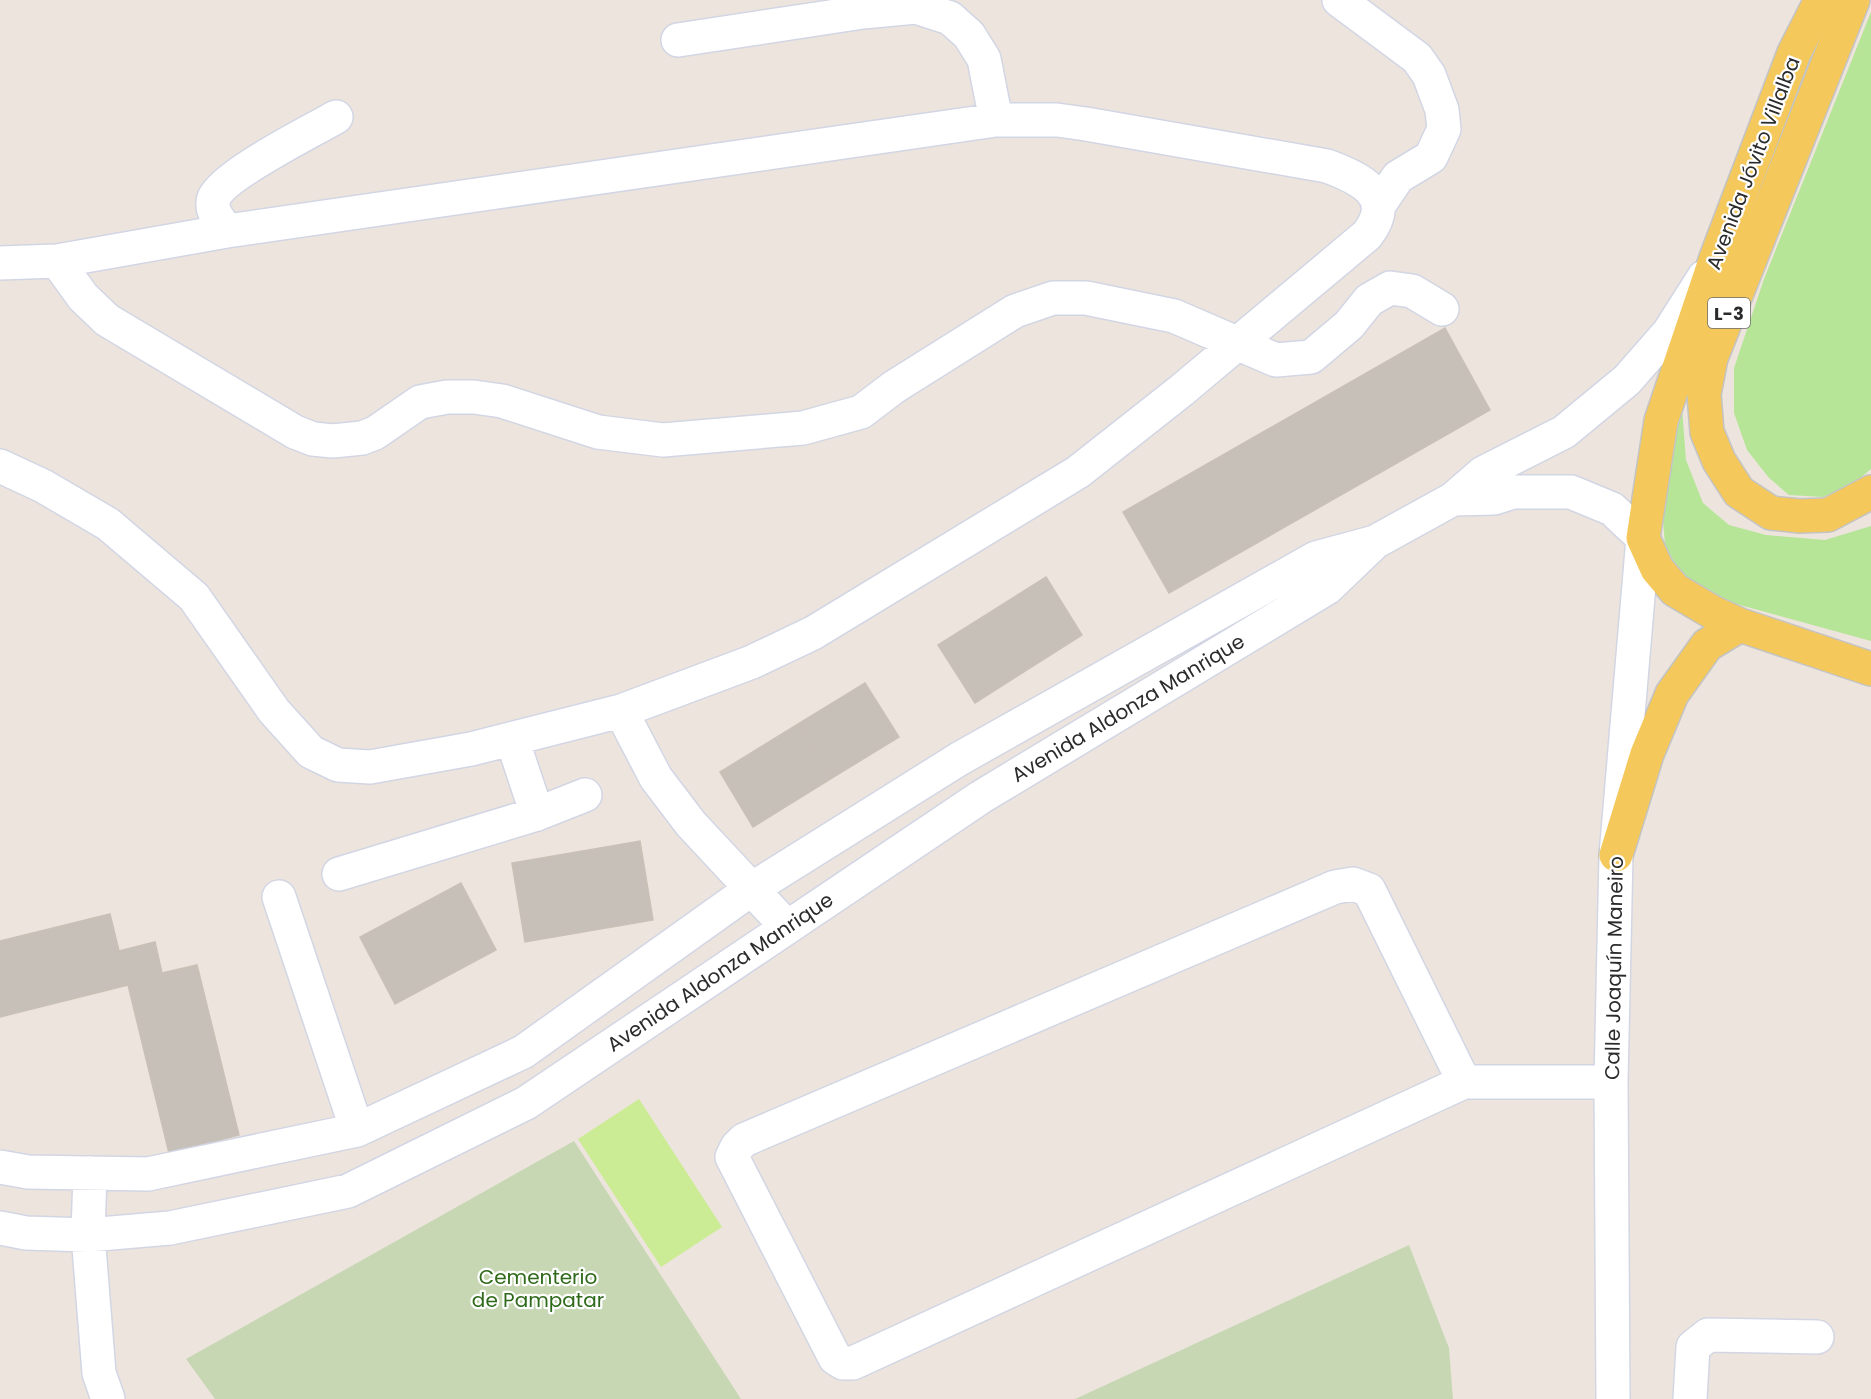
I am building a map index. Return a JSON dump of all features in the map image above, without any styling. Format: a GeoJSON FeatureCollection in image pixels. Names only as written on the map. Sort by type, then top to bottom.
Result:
{"type":"FeatureCollection","features":[{"type":"Feature","properties":{"kind":"main road","name":"Avenida Jóvito Villalba"},"geometry":{"type":"LineString","coordinates":[[1643,538],[1661,421],[1716,258],[1794,53],[1821,0]]}},
{"type":"Feature","properties":{"kind":"main road","name":"L-3"},"geometry":{"type":"LineString","coordinates":[[1853,0],[1711,358],[1704,394],[1707,432],[1719,461],[1739,492],[1771,513],[1828,515],[1871,492]]}},
{"type":"Feature","properties":{"kind":"main road"},"geometry":{"type":"LineString","coordinates":[[1643,538],[1657,569],[1675,590],[1740,625],[1871,669]]}},
{"type":"Feature","properties":{"kind":"main road","name":"L-3"},"geometry":{"type":"LineString","coordinates":[[1616,855],[1647,754],[1672,694],[1707,645],[1740,625]]}},
{"type":"Feature","properties":{"kind":"street"},"geometry":{"type":"LineString","coordinates":[[0,466],[43,486],[108,524],[194,597],[274,711],[311,752],[324,759],[353,767],[370,767],[512,739],[621,711],[752,662],[823,626],[1078,472],[1182,390],[1367,235],[1378,216],[1379,205],[1398,177],[1431,157],[1444,129],[1442,110],[1429,75],[1417,58],[1339,0]]}},
{"type":"Feature","properties":{"kind":"street"},"geometry":{"type":"LineString","coordinates":[[678,40],[863,12],[916,7],[950,18],[969,34],[984,60],[996,120]]}},
{"type":"Feature","properties":{"kind":"street"},"geometry":{"type":"LineString","coordinates":[[227,231],[215,215],[213,204],[214,197],[224,186],[248,167],[336,117]]}},
{"type":"Feature","properties":{"kind":"street"},"geometry":{"type":"LineString","coordinates":[[0,263],[57,261],[227,231],[996,120],[1067,122],[1327,166],[1353,176],[1368,185],[1379,205]]}},
{"type":"Feature","properties":{"kind":"street","name":"Avenida Aldonza Manrique"},"geometry":{"type":"LineString","coordinates":[[0,1167],[28,1172],[148,1174],[357,1130],[523,1052],[750,890],[959,759],[1316,558],[1375,542],[1453,499],[1483,473],[1564,432],[1627,380],[1669,332],[1716,258]]}},
{"type":"Feature","properties":{"kind":"street"},"geometry":{"type":"LineString","coordinates":[[57,261],[83,297],[107,320],[295,432],[333,441],[362,438],[375,433],[420,402],[447,397],[502,401],[598,432],[630,438],[663,440],[804,428],[861,412],[894,387],[1015,311],[1053,298],[1086,298],[1174,316],[1276,360],[1311,357],[1349,325],[1369,300],[1390,288],[1412,291],[1442,309]]}},
{"type":"Feature","properties":{"kind":"street","name":"Avenida Aldonza Manrique"},"geometry":{"type":"LineString","coordinates":[[1453,499],[1494,498],[1514,492],[1571,492],[1612,510],[1643,538]]}},
{"type":"Feature","properties":{"kind":"street","name":"Calle Joaquín Maneiro"},"geometry":{"type":"LineString","coordinates":[[1613,1399],[1611,1083],[1616,855],[1643,538]]}},
{"type":"Feature","properties":{"kind":"street","name":"Avenida Aldonza Manrique"},"geometry":{"type":"LineString","coordinates":[[0,1228],[26,1233],[88,1235],[170,1228],[348,1191],[526,1103],[981,797],[1327,588],[1375,542]]}},
{"type":"Feature","properties":{"kind":"street"},"geometry":{"type":"LineString","coordinates":[[621,711],[656,778],[691,825],[787,927]]}},
{"type":"Feature","properties":{"kind":"street"},"geometry":{"type":"LineString","coordinates":[[512,739],[537,814]]}},
{"type":"Feature","properties":{"kind":"street"},"geometry":{"type":"LineString","coordinates":[[339,874],[537,814],[585,795]]}},
{"type":"Feature","properties":{"kind":"street"},"geometry":{"type":"LineString","coordinates":[[1464,1082],[1370,890],[1353,884],[1335,887],[744,1140],[737,1146],[732,1157],[835,1358],[843,1363],[853,1363],[1464,1082],[1611,1083]]}},
{"type":"Feature","properties":{"kind":"street"},"geometry":{"type":"LineString","coordinates":[[279,897],[357,1130]]}},
{"type":"Feature","properties":{"kind":"street"},"geometry":{"type":"LineString","coordinates":[[90,1173],[88,1235],[99,1373],[108,1399]]}},
{"type":"Feature","properties":{"kind":"street"},"geometry":{"type":"LineString","coordinates":[[1690,1399],[1693,1347],[1708,1335],[1817,1337]]}},
{"type":"Feature","properties":{"kind":"green space"},"geometry":{"type":"Polygon","coordinates":[[[1871,12],[1871,469],[1852,485],[1823,497],[1789,495],[1769,478],[1747,450],[1734,413],[1734,368],[1764,279],[1871,12]]]}},
{"type":"Feature","properties":{"kind":"green space"},"geometry":{"type":"Polygon","coordinates":[[[1681,395],[1686,460],[1703,503],[1729,525],[1766,535],[1825,540],[1871,526],[1871,641],[1700,594],[1678,569],[1665,545],[1663,520],[1668,465],[1681,395]]]}},
{"type":"Feature","properties":{"kind":"green space"},"geometry":{"type":"Polygon","coordinates":[[[639,1099],[722,1227],[661,1267],[578,1139],[639,1099]]]}},
{"type":"Feature","properties":{"kind":"green space","name":"Cementerio de Pampatar"},"geometry":{"type":"Polygon","coordinates":[[[574,1141],[741,1399],[215,1399],[186,1359],[574,1141]]]}},
{"type":"Feature","properties":{"kind":"green space"},"geometry":{"type":"Polygon","coordinates":[[[1409,1245],[1449,1348],[1453,1399],[1075,1399],[1409,1245]]]}},
{"type":"Feature","properties":{"kind":"building"},"geometry":{"type":"Polygon","coordinates":[[[1445,328],[1490,410],[1169,593],[1123,512],[1445,328]]]}},
{"type":"Feature","properties":{"kind":"building"},"geometry":{"type":"Polygon","coordinates":[[[1046,577],[1082,635],[975,703],[938,645],[1046,577]]]}},
{"type":"Feature","properties":{"kind":"building"},"geometry":{"type":"Polygon","coordinates":[[[865,683],[899,737],[832,778],[798,724],[865,683]]]}},
{"type":"Feature","properties":{"kind":"building"},"geometry":{"type":"Polygon","coordinates":[[[798,724],[832,778],[753,827],[720,772],[798,724]]]}},
{"type":"Feature","properties":{"kind":"building"},"geometry":{"type":"Polygon","coordinates":[[[640,841],[653,920],[525,942],[512,863],[640,841]]]}},
{"type":"Feature","properties":{"kind":"building"},"geometry":{"type":"Polygon","coordinates":[[[461,883],[496,950],[395,1004],[360,937],[461,883]]]}},
{"type":"Feature","properties":{"kind":"building"},"geometry":{"type":"Polygon","coordinates":[[[110,914],[119,951],[155,942],[162,973],[197,965],[239,1135],[169,1153],[128,985],[0,1017],[0,941],[110,914]]]}}]}
